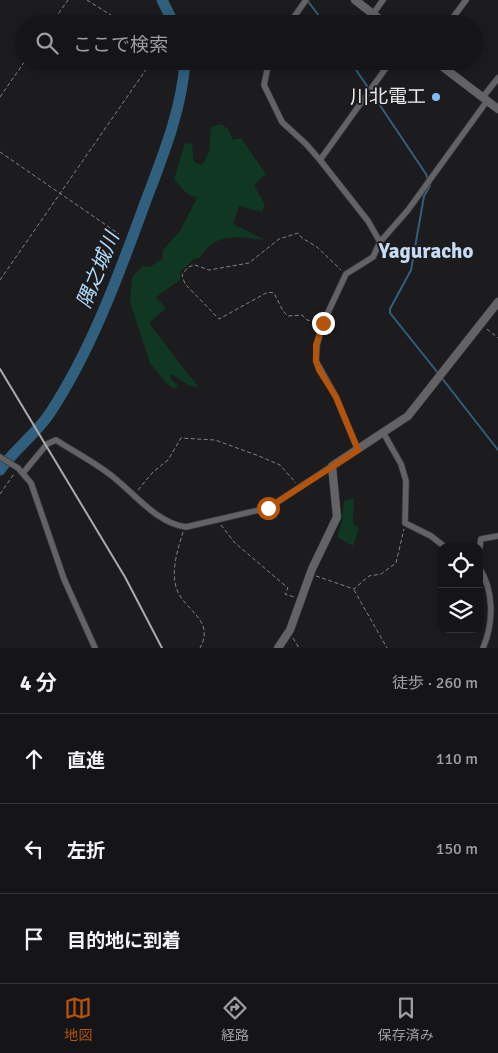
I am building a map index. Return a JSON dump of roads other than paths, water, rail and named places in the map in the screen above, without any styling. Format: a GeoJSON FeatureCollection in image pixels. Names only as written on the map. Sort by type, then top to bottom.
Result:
{"type":"FeatureCollection","features":[{"type":"Feature","properties":{"kind":"street"},"geometry":{"type":"LineString","coordinates":[[295,15],[306,0]]}},
{"type":"Feature","properties":{"kind":"street"},"geometry":{"type":"LineString","coordinates":[[355,0],[373,14],[383,0]]}},
{"type":"Feature","properties":{"kind":"street"},"geometry":{"type":"LineString","coordinates":[[455,15],[466,0]]}},
{"type":"Feature","properties":{"kind":"street"},"geometry":{"type":"LineString","coordinates":[[267,70],[264,85],[279,116],[288,129],[306,144],[320,160],[368,221],[380,242]]}},
{"type":"Feature","properties":{"kind":"street"},"geometry":{"type":"LineString","coordinates":[[320,160],[384,70]]}},
{"type":"Feature","properties":{"kind":"street"},"geometry":{"type":"LineString","coordinates":[[447,70],[498,109]]}},
{"type":"Feature","properties":{"kind":"street"},"geometry":{"type":"LineString","coordinates":[[358,450],[336,397],[319,370],[316,361],[316,345],[323,323],[346,274],[373,257],[380,242],[429,180],[498,78]]}},
{"type":"Feature","properties":{"kind":"street"},"geometry":{"type":"LineString","coordinates":[[23,473],[47,444],[56,440],[107,472],[163,519],[184,527],[268,508],[384,434],[408,416],[498,302]]}},
{"type":"Feature","properties":{"kind":"street"},"geometry":{"type":"LineString","coordinates":[[384,434],[401,464],[406,481],[406,523],[431,536],[440,543]]}},
{"type":"Feature","properties":{"kind":"street"},"geometry":{"type":"LineString","coordinates":[[0,457],[18,468],[31,482],[64,579],[94,648]]}},
{"type":"Feature","properties":{"kind":"street"},"geometry":{"type":"LineString","coordinates":[[278,648],[290,630],[310,575],[338,517],[332,466]]}},
{"type":"Feature","properties":{"kind":"street"},"geometry":{"type":"LineString","coordinates":[[480,543],[481,539],[498,536]]}},
{"type":"Feature","properties":{"kind":"street"},"geometry":{"type":"LineString","coordinates":[[483,576],[487,585],[492,616],[483,648]]}},
{"type":"Feature","properties":{"kind":"waterway","name":"隅之城川"},"geometry":{"type":"LineString","coordinates":[[162,0],[170,15]]}},
{"type":"Feature","properties":{"kind":"waterway"},"geometry":{"type":"LineString","coordinates":[[307,0],[318,15]]}},
{"type":"Feature","properties":{"kind":"waterway","name":"隅之城川"},"geometry":{"type":"LineString","coordinates":[[0,470],[50,413],[79,363],[104,311],[176,116],[184,70]]}},
{"type":"Feature","properties":{"kind":"waterway"},"geometry":{"type":"LineString","coordinates":[[356,70],[369,89]]}},
{"type":"Feature","properties":{"kind":"waterway"},"geometry":{"type":"LineString","coordinates":[[371,92],[426,174],[430,186],[424,196],[411,270],[390,309],[390,313],[438,373]]}},
{"type":"Feature","properties":{"kind":"waterway"},"geometry":{"type":"LineString","coordinates":[[441,377],[498,450]]}},
{"type":"Feature","properties":{"kind":"railway"},"geometry":{"type":"LineString","coordinates":[[0,369],[125,577],[162,648]]}},
{"type":"Feature","properties":{"kind":"place","name":"川北電工"},"geometry":{"type":"Point","coordinates":[436,97]}},
{"type":"Feature","properties":{"kind":"district","name":"Yaguracho"},"geometry":{"type":"Point","coordinates":[426,251]}}]}
